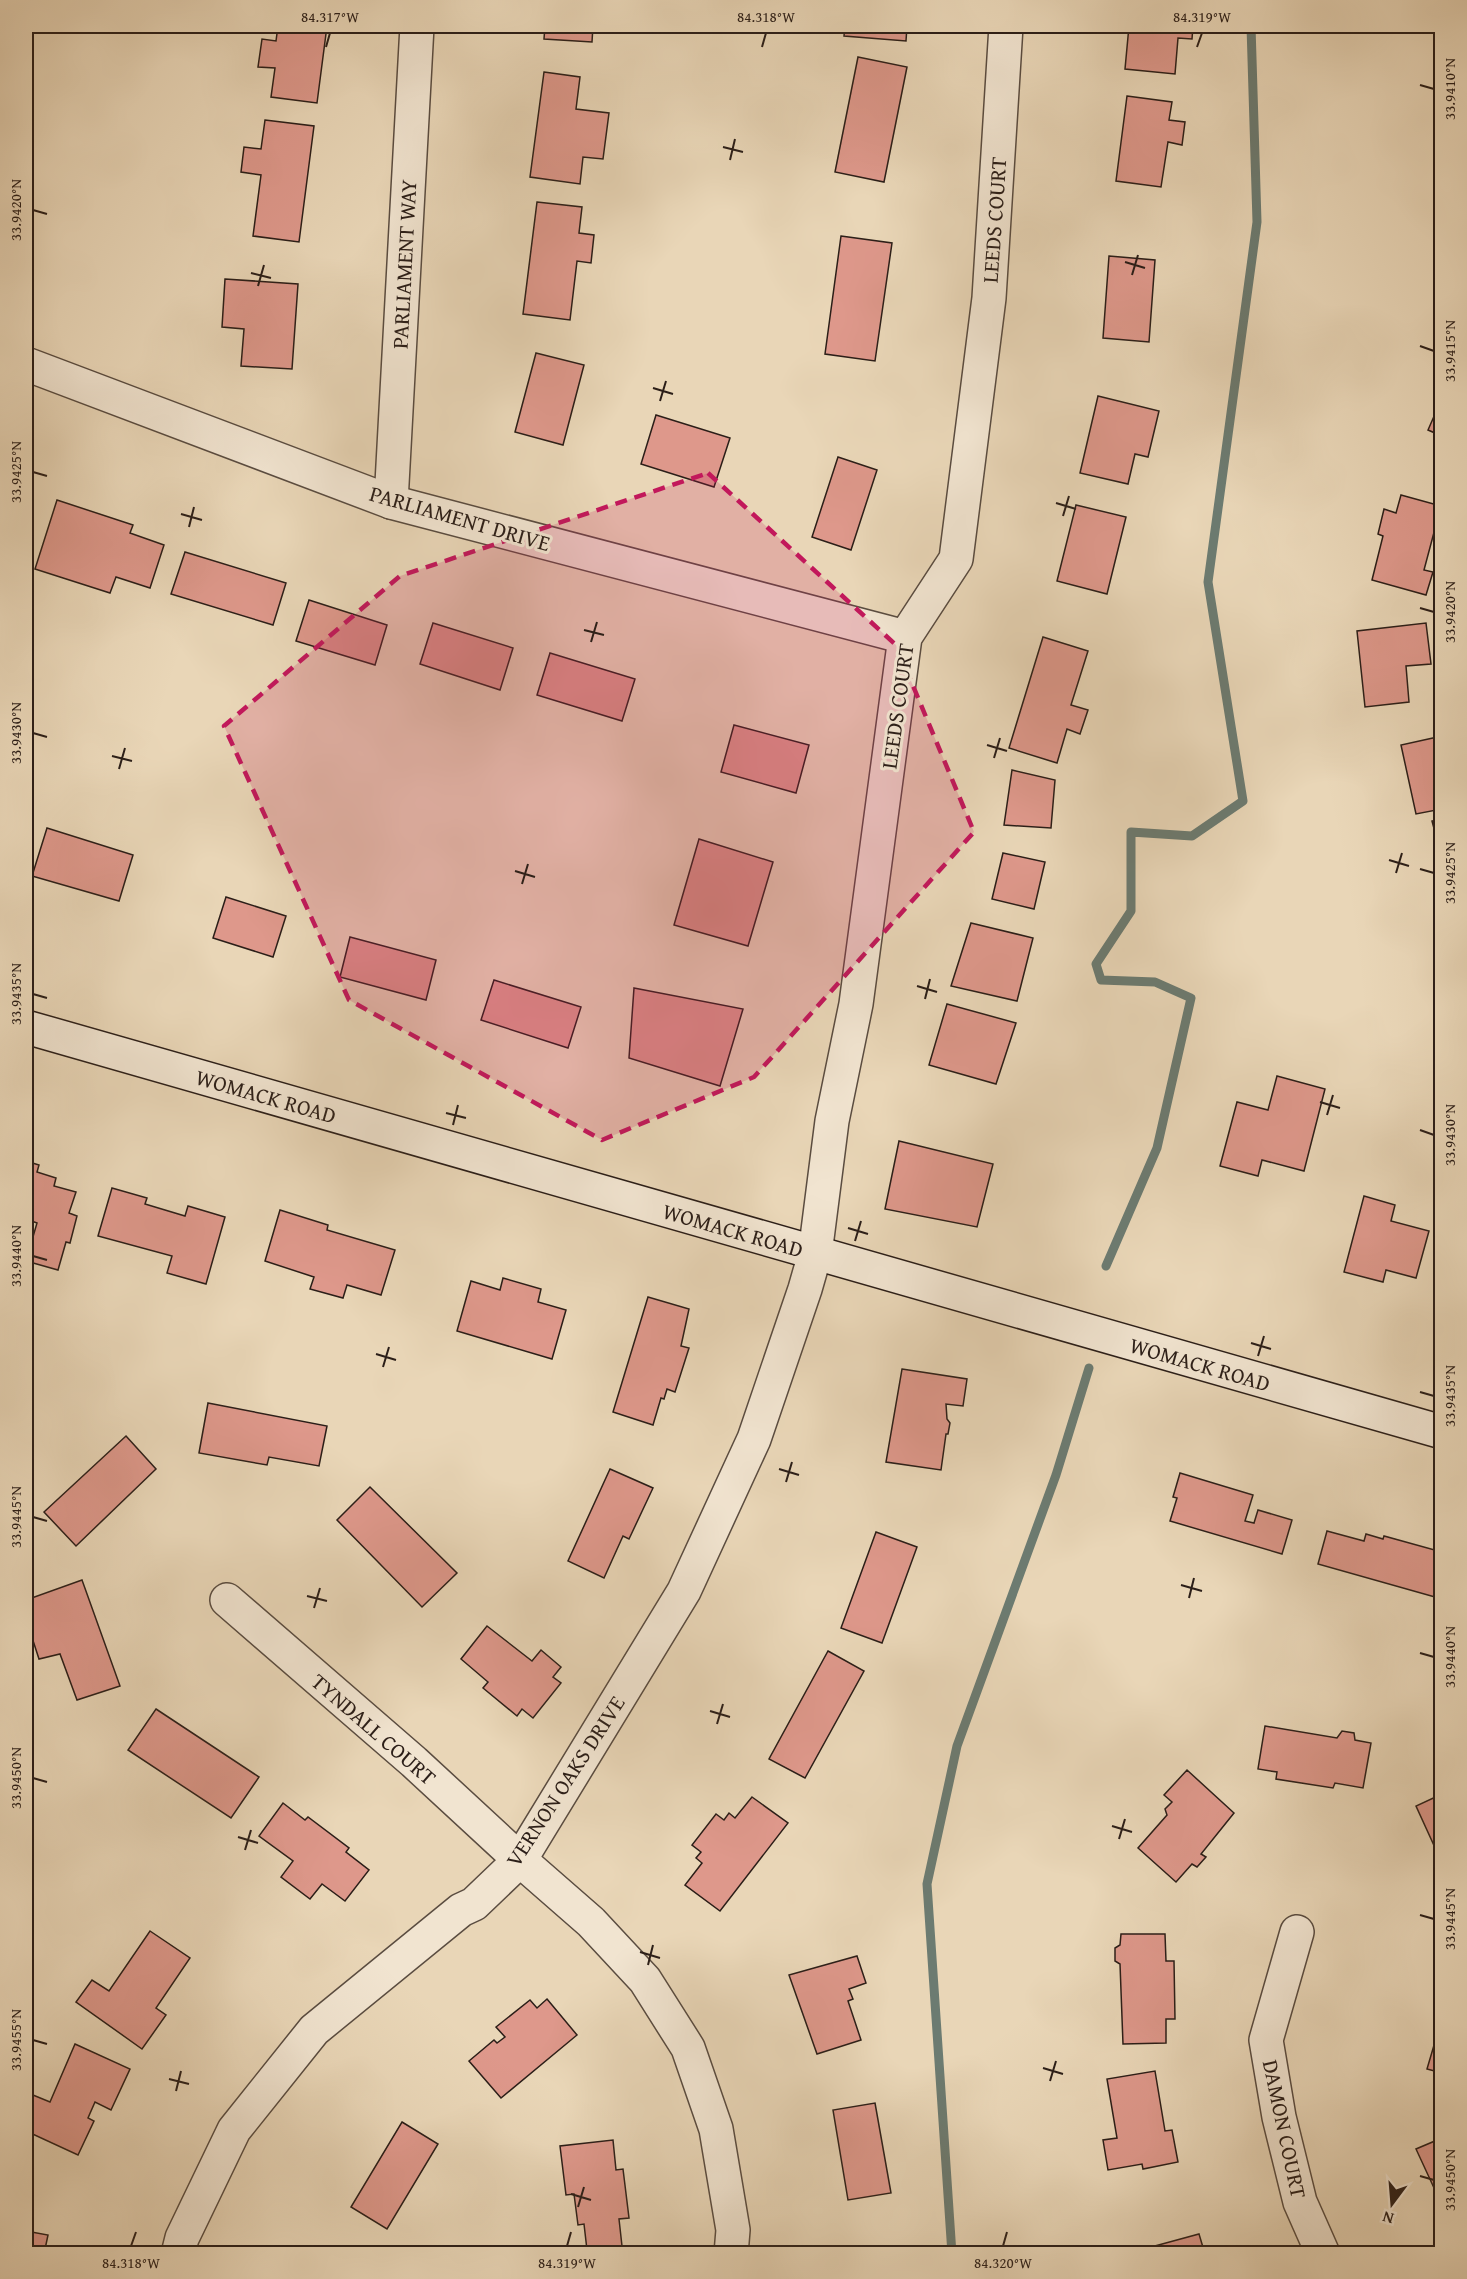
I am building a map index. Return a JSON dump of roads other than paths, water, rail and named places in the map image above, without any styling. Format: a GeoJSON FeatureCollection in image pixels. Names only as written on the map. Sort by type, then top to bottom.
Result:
{"type":"FeatureCollection","features":[{"type":"Feature","properties":{"kind":"street","name":"PARLIAMENT WAY"},"geometry":{"type":"LineString","coordinates":[[391,502],[417,26]]}},
{"type":"Feature","properties":{"kind":"street","name":"LEEDS COURT"},"geometry":{"type":"LineString","coordinates":[[814,1254],[832,1121],[856,1004],[905,637],[956,559],[989,298],[1006,26]]}},
{"type":"Feature","properties":{"kind":"street","name":"PARLIAMENT DRIVE"},"geometry":{"type":"LineString","coordinates":[[26,364],[391,502],[905,637]]}},
{"type":"Feature","properties":{"kind":"street","name":"WOMACK ROAD"},"geometry":{"type":"LineString","coordinates":[[26,1027],[1442,1432]]}},
{"type":"Feature","properties":{"kind":"street","name":"VERNON OAKS DRIVE"},"geometry":{"type":"LineString","coordinates":[[178,2253],[182,2238],[234,2130],[314,2030],[461,1910],[474,1904],[519,1860],[684,1591],[754,1439],[814,1254]]}},
{"type":"Feature","properties":{"kind":"street","name":"TYNDALL COURT"},"geometry":{"type":"LineString","coordinates":[[227,1600],[414,1762],[519,1860],[591,1922],[645,1980],[688,2048],[717,2129],[733,2230],[731,2253]]}},
{"type":"Feature","properties":{"kind":"street","name":"DAMON COURT"},"geometry":{"type":"LineString","coordinates":[[1297,1932],[1266,2040],[1279,2117],[1300,2202],[1323,2253]]}},
{"type":"Feature","properties":{"kind":"waterway"},"geometry":{"type":"LineString","coordinates":[[1106,1266],[1157,1148],[1191,998],[1155,982],[1101,980],[1096,964],[1131,911],[1131,832],[1192,836],[1243,801],[1208,582],[1257,222],[1251,26]]}},
{"type":"Feature","properties":{"kind":"waterway"},"geometry":{"type":"LineString","coordinates":[[952,2254],[927,1884],[957,1746],[1056,1475],[1089,1368]]}}]}
